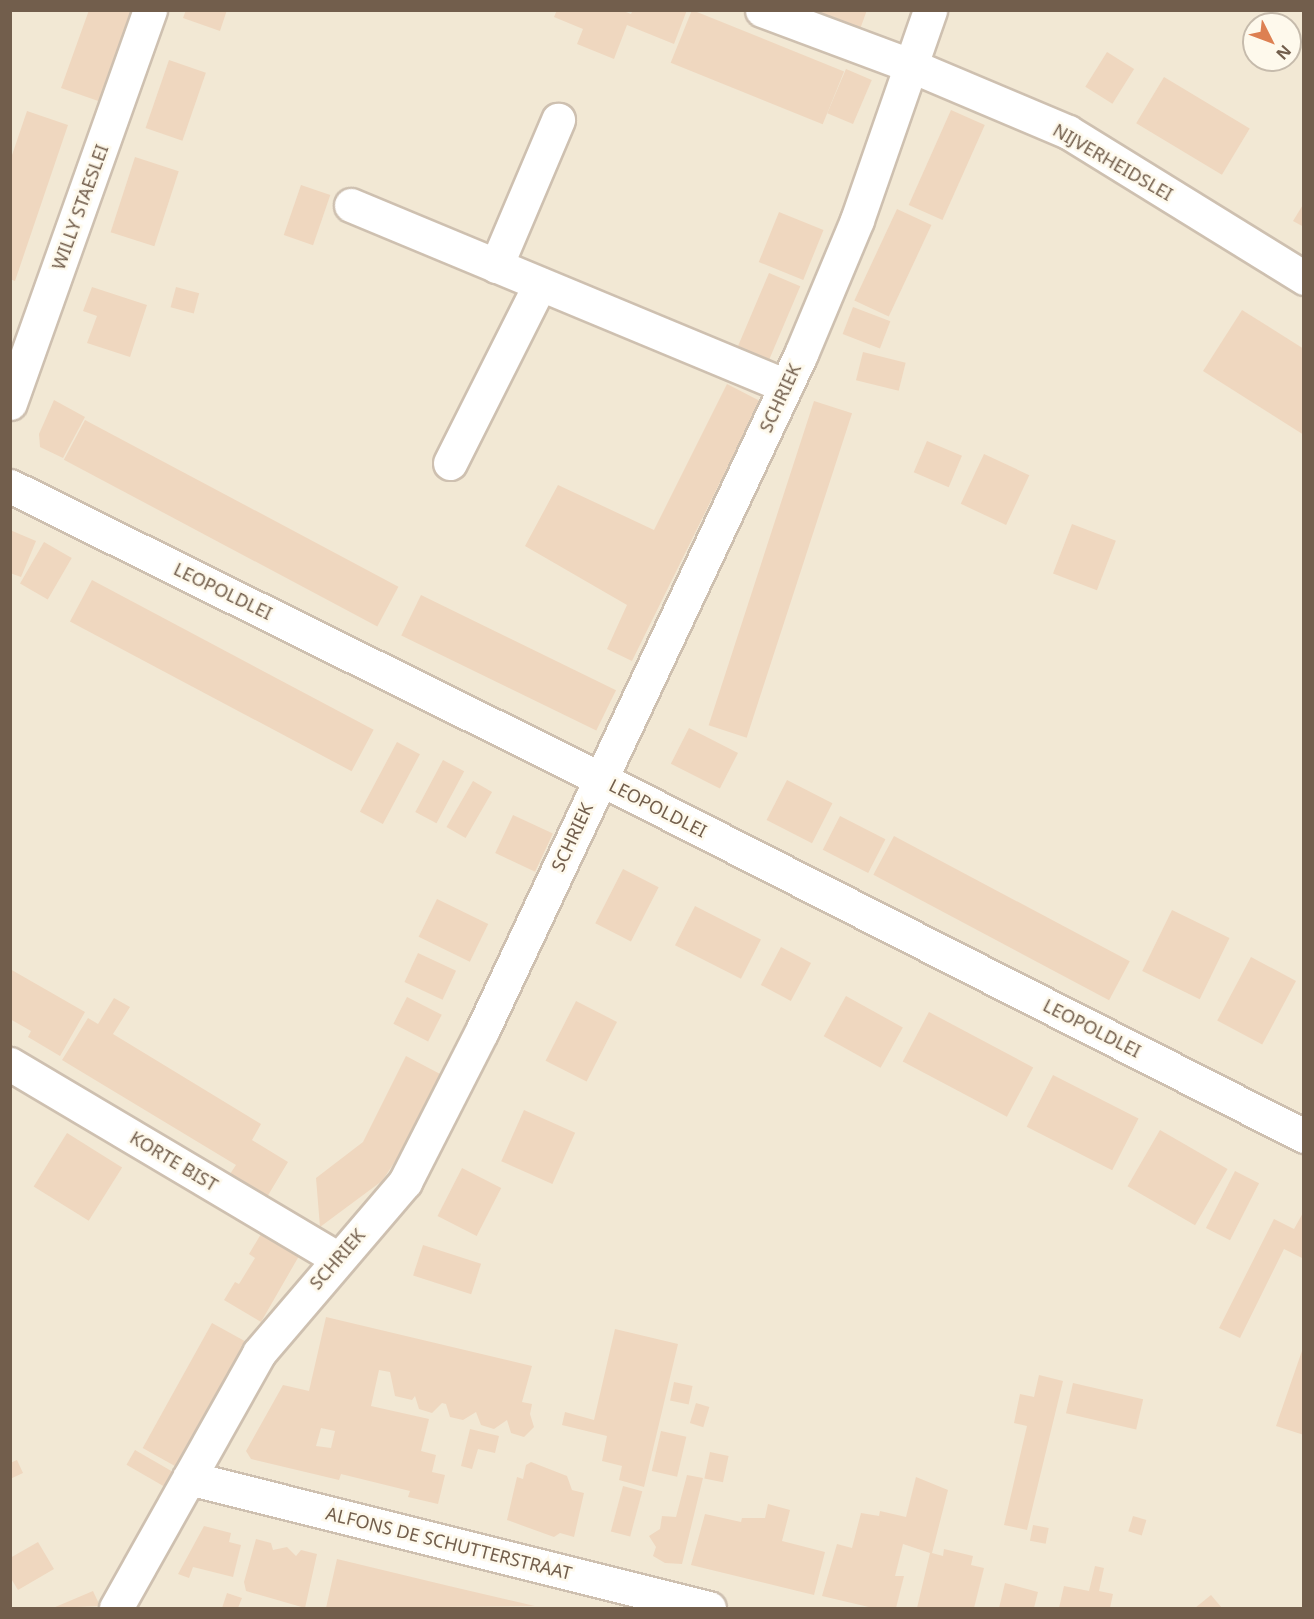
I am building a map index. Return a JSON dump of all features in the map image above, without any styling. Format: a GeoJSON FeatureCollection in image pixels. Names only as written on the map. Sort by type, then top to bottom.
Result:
{"type":"FeatureCollection","features":[{"type":"Feature","properties":{"kind":"street","name":"WILLY STAESLEI"},"geometry":{"type":"LineString","coordinates":[[10,403],[150,10]]}},
{"type":"Feature","properties":{"kind":"street","name":"NIJVERHEIDSLEI"},"geometry":{"type":"LineString","coordinates":[[762,10],[912,66],[1068,132],[1304,278]]}},
{"type":"Feature","properties":{"kind":"street","name":"SCHRIEK"},"geometry":{"type":"LineString","coordinates":[[116,1608],[259,1353],[337,1258],[405,1182],[482,1031],[599,778],[786,386],[857,220],[930,10]]}},
{"type":"Feature","properties":{"kind":"street"},"geometry":{"type":"LineString","coordinates":[[496,266],[558,120]]}},
{"type":"Feature","properties":{"kind":"street"},"geometry":{"type":"LineString","coordinates":[[351,205],[786,386]]}},
{"type":"Feature","properties":{"kind":"street"},"geometry":{"type":"LineString","coordinates":[[450,463],[540,284]]}},
{"type":"Feature","properties":{"kind":"street","name":"LEOPOLDLEI"},"geometry":{"type":"LineString","coordinates":[[10,486],[599,778],[1304,1136]]}},
{"type":"Feature","properties":{"kind":"street","name":"KORTE BIST"},"geometry":{"type":"LineString","coordinates":[[10,1064],[337,1258]]}},
{"type":"Feature","properties":{"kind":"street","name":"ALFONS DE SCHUTTERSTRAAT"},"geometry":{"type":"LineString","coordinates":[[189,1478],[709,1608]]}},
{"type":"Feature","properties":{"kind":"shaded area"},"geometry":{"type":"Polygon","coordinates":[[[11,11],[1303,11],[1303,1608],[11,1608],[11,11]]]}},
{"type":"Feature","properties":{"kind":"building"},"geometry":{"type":"Polygon","coordinates":[[[89,10],[138,10],[104,103],[61,88],[89,10]]]}},
{"type":"Feature","properties":{"kind":"building"},"geometry":{"type":"Polygon","coordinates":[[[186,10],[227,10],[220,31],[183,18],[186,10]]]}},
{"type":"Feature","properties":{"kind":"building"},"geometry":{"type":"Polygon","coordinates":[[[557,10],[621,10],[631,14],[633,10],[687,10],[674,44],[627,25],[614,59],[577,44],[583,29],[554,17],[557,10]]]}},
{"type":"Feature","properties":{"kind":"building"},"geometry":{"type":"Polygon","coordinates":[[[692,10],[844,71],[823,124],[671,63],[692,10]]]}},
{"type":"Feature","properties":{"kind":"building"},"geometry":{"type":"Polygon","coordinates":[[[802,10],[867,10],[859,32],[802,10]]]}},
{"type":"Feature","properties":{"kind":"building"},"geometry":{"type":"Polygon","coordinates":[[[1107,52],[1134,69],[1112,104],[1085,87],[1107,52]]]}},
{"type":"Feature","properties":{"kind":"building"},"geometry":{"type":"Polygon","coordinates":[[[169,60],[206,73],[182,141],[146,128],[169,60]]]}},
{"type":"Feature","properties":{"kind":"building"},"geometry":{"type":"Polygon","coordinates":[[[846,69],[872,80],[853,124],[827,113],[846,69]]]}},
{"type":"Feature","properties":{"kind":"building"},"geometry":{"type":"Polygon","coordinates":[[[1164,77],[1250,129],[1222,175],[1136,123],[1164,77]]]}},
{"type":"Feature","properties":{"kind":"building"},"geometry":{"type":"Polygon","coordinates":[[[951,110],[985,125],[943,220],[909,205],[951,110]]]}},
{"type":"Feature","properties":{"kind":"building"},"geometry":{"type":"Polygon","coordinates":[[[27,111],[68,125],[15,281],[10,279],[10,161],[27,111]]]}},
{"type":"Feature","properties":{"kind":"building"},"geometry":{"type":"Polygon","coordinates":[[[135,157],[179,171],[154,246],[111,232],[135,157]]]}},
{"type":"Feature","properties":{"kind":"building"},"geometry":{"type":"Polygon","coordinates":[[[301,185],[330,195],[313,245],[284,235],[301,185]]]}},
{"type":"Feature","properties":{"kind":"building"},"geometry":{"type":"Polygon","coordinates":[[[1304,203],[1304,227],[1293,221],[1304,203]]]}},
{"type":"Feature","properties":{"kind":"building"},"geometry":{"type":"Polygon","coordinates":[[[897,209],[931,225],[889,317],[854,301],[897,209]]]}},
{"type":"Feature","properties":{"kind":"building"},"geometry":{"type":"Polygon","coordinates":[[[779,212],[824,230],[803,280],[759,262],[779,212]]]}},
{"type":"Feature","properties":{"kind":"building"},"geometry":{"type":"Polygon","coordinates":[[[769,273],[800,286],[766,368],[734,355],[769,273]]]}},
{"type":"Feature","properties":{"kind":"building"},"geometry":{"type":"Polygon","coordinates":[[[92,287],[147,305],[130,357],[87,343],[97,316],[83,311],[92,287]]]}},
{"type":"Feature","properties":{"kind":"building"},"geometry":{"type":"Polygon","coordinates":[[[176,287],[199,293],[194,313],[171,307],[176,287]]]}},
{"type":"Feature","properties":{"kind":"building"},"geometry":{"type":"Polygon","coordinates":[[[853,307],[890,321],[880,348],[843,334],[853,307]]]}},
{"type":"Feature","properties":{"kind":"building"},"geometry":{"type":"Polygon","coordinates":[[[1242,310],[1304,349],[1304,435],[1203,371],[1242,310]]]}},
{"type":"Feature","properties":{"kind":"building"},"geometry":{"type":"Polygon","coordinates":[[[863,352],[906,363],[899,391],[856,380],[863,352]]]}},
{"type":"Feature","properties":{"kind":"building"},"geometry":{"type":"Polygon","coordinates":[[[727,384],[760,401],[632,661],[607,649],[627,605],[525,546],[558,485],[654,530],[727,384]]]}},
{"type":"Feature","properties":{"kind":"building"},"geometry":{"type":"Polygon","coordinates":[[[54,400],[85,417],[63,458],[40,447],[39,434],[54,400]]]}},
{"type":"Feature","properties":{"kind":"building"},"geometry":{"type":"Polygon","coordinates":[[[814,401],[852,413],[747,738],[709,725],[814,401]]]}},
{"type":"Feature","properties":{"kind":"building"},"geometry":{"type":"Polygon","coordinates":[[[85,420],[398,587],[377,626],[64,460],[85,420]]]}},
{"type":"Feature","properties":{"kind":"building"},"geometry":{"type":"Polygon","coordinates":[[[927,441],[962,456],[949,487],[914,472],[927,441]]]}},
{"type":"Feature","properties":{"kind":"building"},"geometry":{"type":"Polygon","coordinates":[[[984,454],[1029,475],[1006,525],[961,504],[984,454]]]}},
{"type":"Feature","properties":{"kind":"building"},"geometry":{"type":"Polygon","coordinates":[[[1072,524],[1116,541],[1097,590],[1053,573],[1072,524]]]}},
{"type":"Feature","properties":{"kind":"building"},"geometry":{"type":"Polygon","coordinates":[[[10,530],[36,541],[21,577],[10,573],[10,530]]]}},
{"type":"Feature","properties":{"kind":"building"},"geometry":{"type":"Polygon","coordinates":[[[44,542],[72,558],[48,600],[20,584],[44,542]]]}},
{"type":"Feature","properties":{"kind":"building"},"geometry":{"type":"Polygon","coordinates":[[[92,580],[374,730],[352,771],[70,621],[92,580]]]}},
{"type":"Feature","properties":{"kind":"building"},"geometry":{"type":"Polygon","coordinates":[[[421,595],[616,690],[596,731],[401,635],[421,595]]]}},
{"type":"Feature","properties":{"kind":"building"},"geometry":{"type":"Polygon","coordinates":[[[689,728],[738,753],[720,789],[671,764],[689,728]]]}},
{"type":"Feature","properties":{"kind":"building"},"geometry":{"type":"Polygon","coordinates":[[[397,742],[420,754],[383,824],[360,812],[397,742]]]}},
{"type":"Feature","properties":{"kind":"building"},"geometry":{"type":"Polygon","coordinates":[[[443,760],[464,771],[436,823],[415,812],[443,760]]]}},
{"type":"Feature","properties":{"kind":"building"},"geometry":{"type":"Polygon","coordinates":[[[787,780],[832,803],[812,843],[767,820],[787,780]]]}},
{"type":"Feature","properties":{"kind":"building"},"geometry":{"type":"Polygon","coordinates":[[[473,781],[492,792],[466,838],[446,827],[473,781]]]}},
{"type":"Feature","properties":{"kind":"building"},"geometry":{"type":"Polygon","coordinates":[[[513,815],[553,834],[535,872],[495,853],[513,815]]]}},
{"type":"Feature","properties":{"kind":"building"},"geometry":{"type":"Polygon","coordinates":[[[840,816],[885,839],[868,873],[823,850],[840,816]]]}},
{"type":"Feature","properties":{"kind":"building"},"geometry":{"type":"Polygon","coordinates":[[[894,836],[1130,961],[1109,1000],[873,875],[894,836]]]}},
{"type":"Feature","properties":{"kind":"building"},"geometry":{"type":"Polygon","coordinates":[[[623,869],[659,887],[631,942],[595,923],[623,869]]]}},
{"type":"Feature","properties":{"kind":"building"},"geometry":{"type":"Polygon","coordinates":[[[437,899],[488,924],[470,962],[419,937],[437,899]]]}},
{"type":"Feature","properties":{"kind":"building"},"geometry":{"type":"Polygon","coordinates":[[[695,906],[761,940],[741,979],[675,945],[695,906]]]}},
{"type":"Feature","properties":{"kind":"building"},"geometry":{"type":"Polygon","coordinates":[[[1172,910],[1230,938],[1200,999],[1142,971],[1172,910]]]}},
{"type":"Feature","properties":{"kind":"building"},"geometry":{"type":"Polygon","coordinates":[[[781,947],[811,963],[791,1001],[761,985],[781,947]]]}},
{"type":"Feature","properties":{"kind":"building"},"geometry":{"type":"Polygon","coordinates":[[[418,953],[456,971],[443,1000],[404,982],[418,953]]]}},
{"type":"Feature","properties":{"kind":"building"},"geometry":{"type":"Polygon","coordinates":[[[1251,957],[1296,981],[1262,1045],[1217,1021],[1251,957]]]}},
{"type":"Feature","properties":{"kind":"building"},"geometry":{"type":"Polygon","coordinates":[[[10,969],[85,1012],[60,1056],[28,1037],[31,1031],[10,1019],[10,969]]]}},
{"type":"Feature","properties":{"kind":"building"},"geometry":{"type":"Polygon","coordinates":[[[846,996],[903,1028],[881,1068],[824,1036],[846,996]]]}},
{"type":"Feature","properties":{"kind":"building"},"geometry":{"type":"Polygon","coordinates":[[[407,997],[442,1015],[428,1041],[393,1024],[407,997]]]}},
{"type":"Feature","properties":{"kind":"building"},"geometry":{"type":"Polygon","coordinates":[[[114,998],[130,1007],[113,1034],[261,1124],[252,1140],[288,1162],[267,1197],[230,1174],[236,1165],[62,1060],[88,1018],[98,1024],[114,998]]]}},
{"type":"Feature","properties":{"kind":"building"},"geometry":{"type":"Polygon","coordinates":[[[576,1001],[617,1022],[587,1082],[546,1061],[576,1001]]]}},
{"type":"Feature","properties":{"kind":"building"},"geometry":{"type":"Polygon","coordinates":[[[929,1012],[1033,1067],[1007,1117],[903,1061],[929,1012]]]}},
{"type":"Feature","properties":{"kind":"building"},"geometry":{"type":"Polygon","coordinates":[[[406,1056],[442,1075],[408,1142],[382,1181],[320,1227],[316,1178],[363,1142],[406,1056]]]}},
{"type":"Feature","properties":{"kind":"building"},"geometry":{"type":"Polygon","coordinates":[[[1053,1075],[1139,1119],[1112,1170],[1027,1127],[1053,1075]]]}},
{"type":"Feature","properties":{"kind":"building"},"geometry":{"type":"Polygon","coordinates":[[[524,1110],[575,1133],[552,1184],[501,1161],[524,1110]]]}},
{"type":"Feature","properties":{"kind":"building"},"geometry":{"type":"Polygon","coordinates":[[[1160,1130],[1228,1169],[1195,1225],[1128,1186],[1160,1130]]]}},
{"type":"Feature","properties":{"kind":"building"},"geometry":{"type":"Polygon","coordinates":[[[67,1133],[122,1167],[89,1221],[34,1186],[67,1133]]]}},
{"type":"Feature","properties":{"kind":"building"},"geometry":{"type":"Polygon","coordinates":[[[462,1168],[501,1188],[477,1236],[437,1216],[462,1168]]]}},
{"type":"Feature","properties":{"kind":"building"},"geometry":{"type":"Polygon","coordinates":[[[1235,1171],[1259,1183],[1230,1240],[1206,1228],[1235,1171]]]}},
{"type":"Feature","properties":{"kind":"building"},"geometry":{"type":"Polygon","coordinates":[[[1304,1211],[1304,1259],[1284,1249],[1240,1338],[1219,1328],[1274,1219],[1294,1229],[1304,1211]]]}},
{"type":"Feature","properties":{"kind":"building"},"geometry":{"type":"Polygon","coordinates":[[[261,1234],[299,1256],[261,1322],[224,1300],[235,1282],[239,1284],[255,1258],[249,1254],[261,1234]]]}},
{"type":"Feature","properties":{"kind":"building"},"geometry":{"type":"Polygon","coordinates":[[[423,1245],[481,1264],[471,1294],[413,1275],[423,1245]]]}},
{"type":"Feature","properties":{"kind":"building"},"geometry":{"type":"Polygon","coordinates":[[[326,1317],[532,1366],[522,1402],[532,1404],[530,1414],[534,1427],[524,1437],[511,1433],[507,1420],[494,1429],[481,1425],[476,1412],[463,1420],[450,1417],[446,1404],[442,1403],[432,1413],[419,1409],[415,1396],[412,1400],[395,1396],[390,1372],[379,1370],[371,1406],[429,1419],[421,1451],[436,1455],[432,1472],[445,1475],[438,1504],[408,1497],[410,1491],[341,1474],[339,1480],[251,1459],[246,1451],[283,1385],[309,1391],[326,1317]],[[321,1428],[316,1446],[331,1448],[335,1431],[321,1428]]]}},
{"type":"Feature","properties":{"kind":"building"},"geometry":{"type":"Polygon","coordinates":[[[212,1323],[250,1344],[180,1469],[143,1448],[212,1323]]]}},
{"type":"Feature","properties":{"kind":"building"},"geometry":{"type":"Polygon","coordinates":[[[615,1329],[678,1344],[644,1487],[619,1480],[622,1466],[602,1461],[607,1436],[562,1425],[565,1412],[594,1420],[615,1329]]]}},
{"type":"Feature","properties":{"kind":"building"},"geometry":{"type":"Polygon","coordinates":[[[1304,1345],[1304,1435],[1276,1426],[1304,1345]]]}},
{"type":"Feature","properties":{"kind":"building"},"geometry":{"type":"Polygon","coordinates":[[[1039,1375],[1063,1381],[1027,1530],[1004,1525],[1027,1426],[1014,1423],[1020,1394],[1034,1397],[1039,1375]]]}},
{"type":"Feature","properties":{"kind":"building"},"geometry":{"type":"Polygon","coordinates":[[[674,1382],[693,1386],[689,1405],[670,1401],[674,1382]]]}},
{"type":"Feature","properties":{"kind":"building"},"geometry":{"type":"Polygon","coordinates":[[[1073,1383],[1143,1399],[1136,1429],[1066,1413],[1073,1383]]]}},
{"type":"Feature","properties":{"kind":"building"},"geometry":{"type":"Polygon","coordinates":[[[696,1403],[709,1407],[703,1427],[690,1423],[696,1403]]]}},
{"type":"Feature","properties":{"kind":"building"},"geometry":{"type":"Polygon","coordinates":[[[470,1429],[499,1436],[495,1453],[478,1449],[472,1469],[461,1466],[470,1429]]]}},
{"type":"Feature","properties":{"kind":"building"},"geometry":{"type":"Polygon","coordinates":[[[661,1431],[686,1437],[677,1477],[652,1471],[661,1431]]]}},
{"type":"Feature","properties":{"kind":"building"},"geometry":{"type":"Polygon","coordinates":[[[135,1450],[177,1474],[168,1489],[126,1465],[135,1450]]]}},
{"type":"Feature","properties":{"kind":"building"},"geometry":{"type":"Polygon","coordinates":[[[710,1452],[729,1456],[723,1482],[704,1478],[710,1452]]]}},
{"type":"Feature","properties":{"kind":"building"},"geometry":{"type":"Polygon","coordinates":[[[17,1460],[23,1473],[10,1479],[10,1463],[17,1460]]]}},
{"type":"Feature","properties":{"kind":"building"},"geometry":{"type":"Polygon","coordinates":[[[531,1462],[567,1476],[572,1490],[584,1493],[574,1537],[560,1533],[554,1537],[507,1520],[517,1477],[523,1479],[526,1465],[531,1462]]]}},
{"type":"Feature","properties":{"kind":"building"},"geometry":{"type":"Polygon","coordinates":[[[687,1475],[703,1478],[682,1564],[665,1563],[653,1556],[656,1547],[649,1536],[660,1529],[662,1516],[676,1517],[687,1475]]]}},
{"type":"Feature","properties":{"kind":"building"},"geometry":{"type":"Polygon","coordinates":[[[916,1477],[948,1490],[932,1553],[943,1556],[944,1549],[973,1556],[971,1565],[984,1568],[974,1608],[917,1608],[930,1553],[903,1544],[895,1576],[904,1576],[896,1608],[873,1608],[822,1596],[837,1544],[852,1548],[861,1513],[879,1516],[880,1511],[906,1517],[916,1477]]]}},
{"type":"Feature","properties":{"kind":"building"},"geometry":{"type":"Polygon","coordinates":[[[623,1486],[642,1491],[630,1537],[611,1531],[623,1486]]]}},
{"type":"Feature","properties":{"kind":"building"},"geometry":{"type":"Polygon","coordinates":[[[768,1504],[790,1510],[782,1541],[825,1552],[814,1595],[691,1565],[705,1514],[741,1522],[742,1518],[765,1518],[768,1504]]]}},
{"type":"Feature","properties":{"kind":"building"},"geometry":{"type":"Polygon","coordinates":[[[1133,1516],[1146,1520],[1142,1535],[1128,1531],[1133,1516]]]}},
{"type":"Feature","properties":{"kind":"building"},"geometry":{"type":"Polygon","coordinates":[[[1033,1525],[1049,1528],[1046,1544],[1030,1541],[1033,1525]]]}},
{"type":"Feature","properties":{"kind":"building"},"geometry":{"type":"Polygon","coordinates":[[[204,1526],[231,1533],[229,1542],[241,1545],[233,1577],[193,1567],[189,1578],[178,1574],[204,1526]]]}},
{"type":"Feature","properties":{"kind":"building"},"geometry":{"type":"Polygon","coordinates":[[[256,1539],[271,1543],[273,1550],[287,1547],[296,1556],[301,1550],[317,1554],[305,1608],[246,1591],[244,1582],[256,1539]]]}},
{"type":"Feature","properties":{"kind":"building"},"geometry":{"type":"Polygon","coordinates":[[[38,1542],[54,1569],[18,1590],[10,1577],[10,1558],[38,1542]]]}},
{"type":"Feature","properties":{"kind":"building"},"geometry":{"type":"Polygon","coordinates":[[[337,1559],[449,1586],[535,1606],[326,1608],[337,1559]]]}},
{"type":"Feature","properties":{"kind":"building"},"geometry":{"type":"Polygon","coordinates":[[[1095,1566],[1104,1568],[1099,1591],[1113,1594],[1110,1608],[1059,1608],[1064,1586],[1089,1591],[1095,1566]]]}},
{"type":"Feature","properties":{"kind":"building"},"geometry":{"type":"Polygon","coordinates":[[[1005,1583],[1038,1592],[1034,1608],[999,1608],[1005,1583]]]}},
{"type":"Feature","properties":{"kind":"building"},"geometry":{"type":"Polygon","coordinates":[[[93,1591],[100,1606],[53,1608],[93,1591]]]}},
{"type":"Feature","properties":{"kind":"building"},"geometry":{"type":"Polygon","coordinates":[[[227,1593],[242,1598],[238,1608],[222,1608],[227,1593]]]}},
{"type":"Feature","properties":{"kind":"building"},"geometry":{"type":"Polygon","coordinates":[[[1211,1595],[1222,1608],[1195,1608],[1211,1595]]]}}]}
